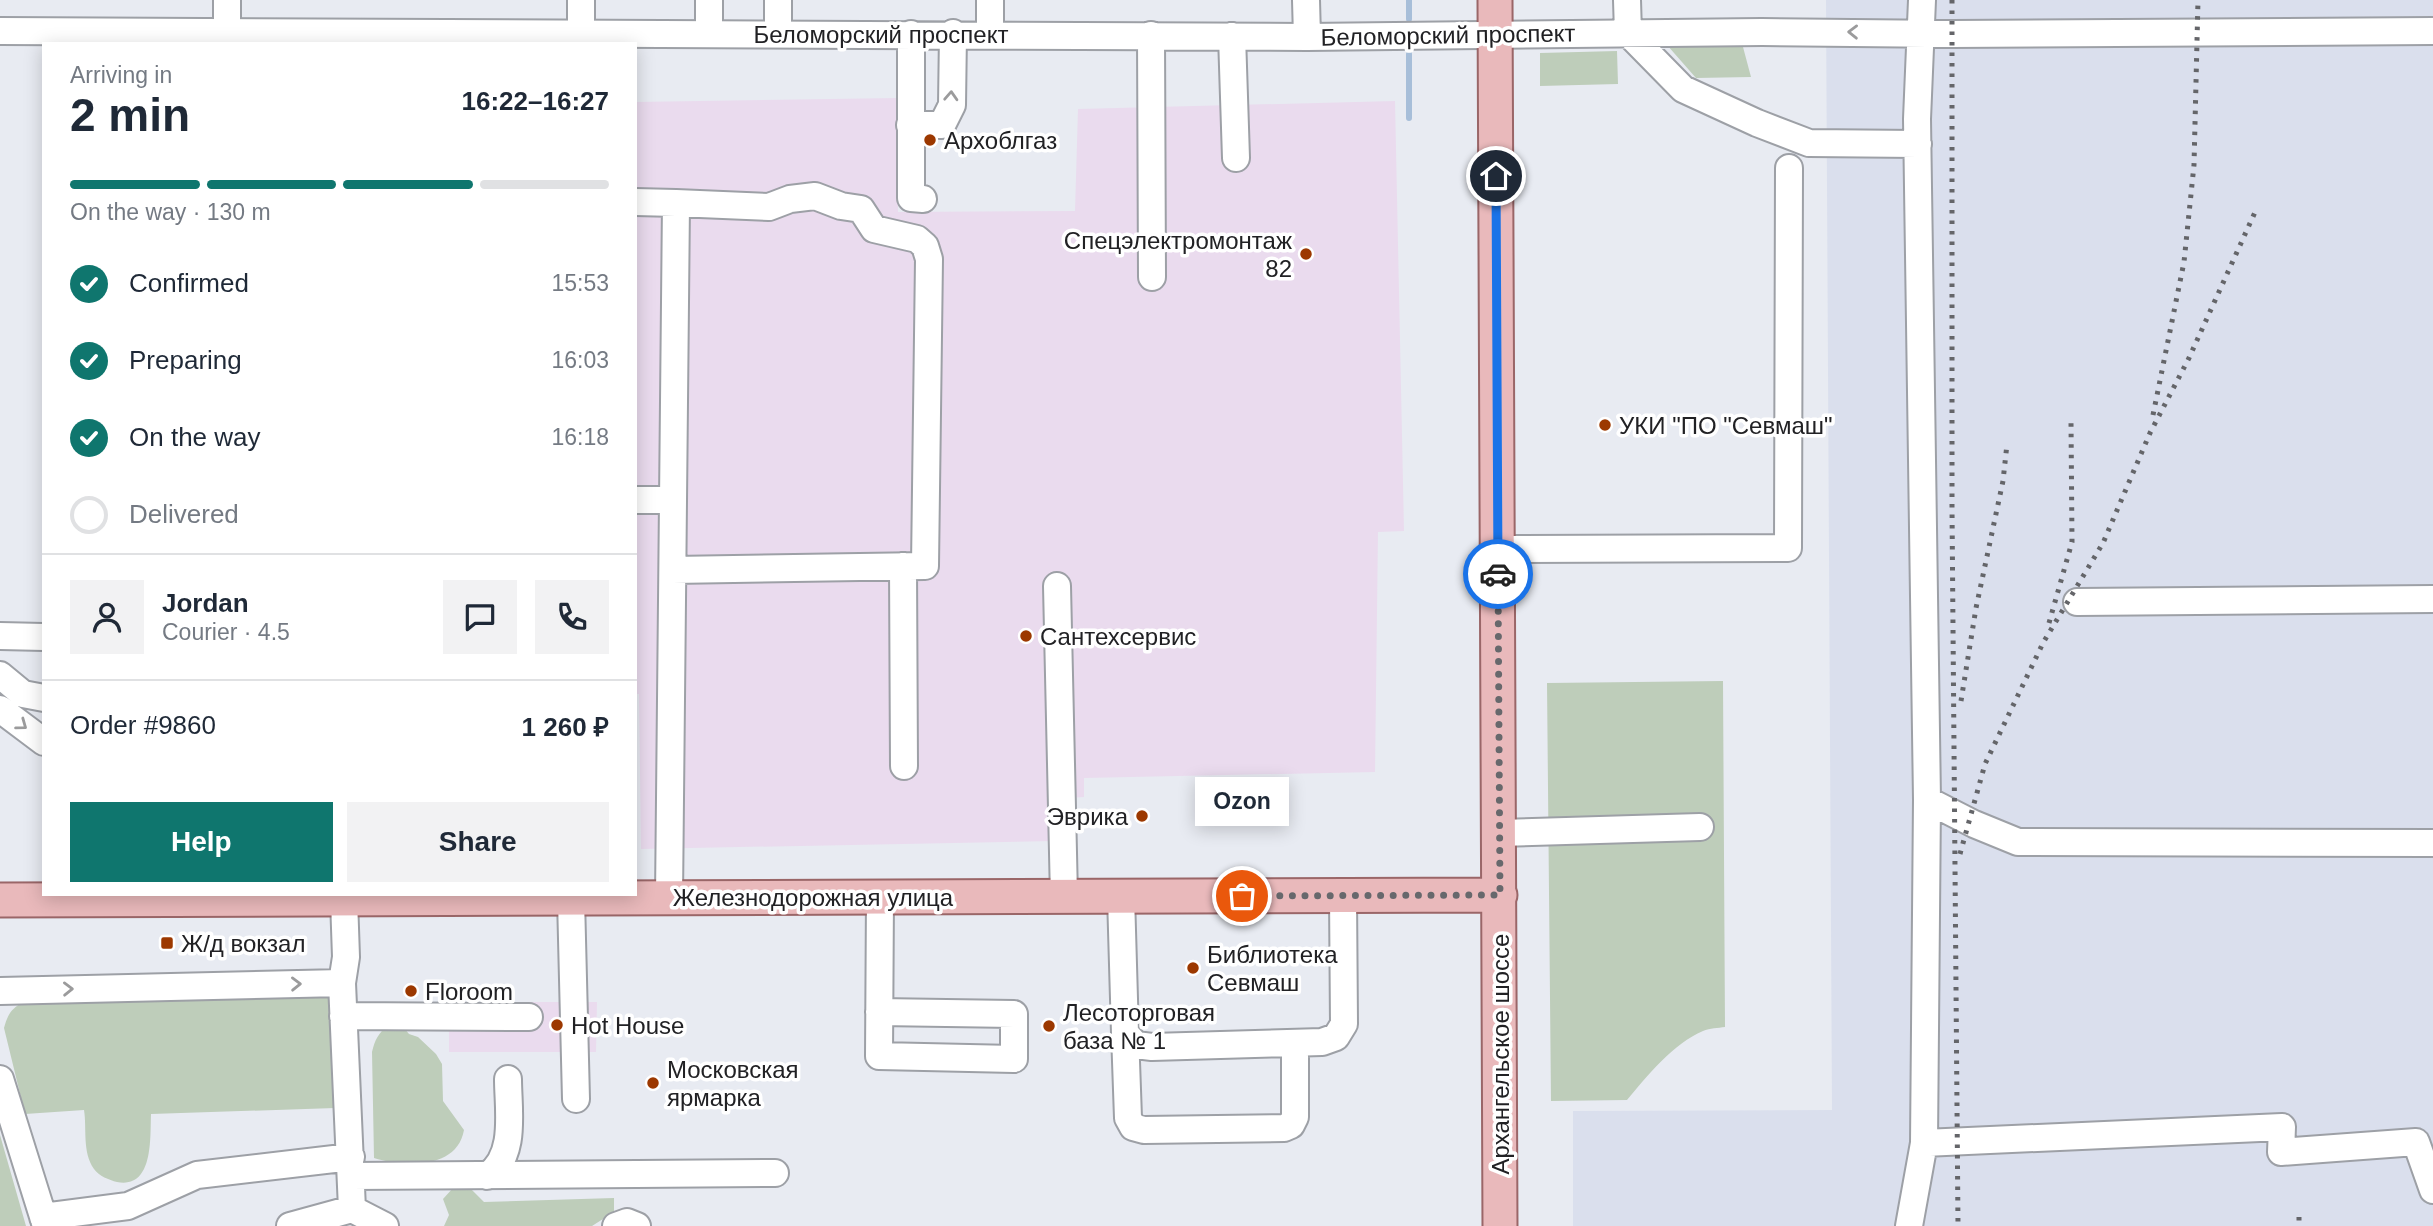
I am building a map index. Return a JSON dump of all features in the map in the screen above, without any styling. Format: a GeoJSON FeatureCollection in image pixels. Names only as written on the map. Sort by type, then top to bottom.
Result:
{"type":"FeatureCollection","features":[{"type":"Feature","properties":{"kind":"main road","name":"Архангельское шоссе"},"geometry":{"type":"LineString","coordinates":[[1496,0],[1500,1226]]}},
{"type":"Feature","properties":{"kind":"main road","name":"Железнодорожная улица"},"geometry":{"type":"LineString","coordinates":[[0,900],[251,896],[344,899],[571,899],[1500,895]]}},
{"type":"Feature","properties":{"kind":"street"},"geometry":{"type":"LineString","coordinates":[[227,0],[227,30]]}},
{"type":"Feature","properties":{"kind":"street"},"geometry":{"type":"LineString","coordinates":[[571,38],[582,0]]}},
{"type":"Feature","properties":{"kind":"street"},"geometry":{"type":"LineString","coordinates":[[709,0],[709,34]]}},
{"type":"Feature","properties":{"kind":"street"},"geometry":{"type":"LineString","coordinates":[[778,0],[778,34]]}},
{"type":"Feature","properties":{"kind":"street"},"geometry":{"type":"LineString","coordinates":[[990,0],[990,34]]}},
{"type":"Feature","properties":{"kind":"street"},"geometry":{"type":"LineString","coordinates":[[1306,0],[1307,37]]}},
{"type":"Feature","properties":{"kind":"street"},"geometry":{"type":"LineString","coordinates":[[1627,0],[1628,33],[1683,89],[1757,123],[1810,143],[1918,144]]}},
{"type":"Feature","properties":{"kind":"street"},"geometry":{"type":"LineString","coordinates":[[1909,1226],[1924,1143],[1927,800],[1918,144],[1922,0]]}},
{"type":"Feature","properties":{"kind":"street","name":"Беломорский проспект"},"geometry":{"type":"LineString","coordinates":[[0,31],[227,30],[307,38],[953,33],[1307,37],[1762,32],[1922,34],[2433,31]]}},
{"type":"Feature","properties":{"kind":"street"},"geometry":{"type":"LineString","coordinates":[[910,125],[942,125],[952,105],[953,33]]}},
{"type":"Feature","properties":{"kind":"street"},"geometry":{"type":"LineString","coordinates":[[911,34],[911,198],[923,199]]}},
{"type":"Feature","properties":{"kind":"street"},"geometry":{"type":"LineString","coordinates":[[1151,36],[1152,277]]}},
{"type":"Feature","properties":{"kind":"street"},"geometry":{"type":"LineString","coordinates":[[1232,36],[1236,158]]}},
{"type":"Feature","properties":{"kind":"street"},"geometry":{"type":"LineString","coordinates":[[1498,549],[1788,548],[1789,168]]}},
{"type":"Feature","properties":{"kind":"street"},"geometry":{"type":"LineString","coordinates":[[637,202],[769,207],[790,198],[815,196],[841,206],[860,208],[874,229],[917,239],[925,246],[929,258],[925,566],[673,570]]}},
{"type":"Feature","properties":{"kind":"street"},"geometry":{"type":"LineString","coordinates":[[669,898],[676,203]]}},
{"type":"Feature","properties":{"kind":"street"},"geometry":{"type":"LineString","coordinates":[[637,500],[673,500]]}},
{"type":"Feature","properties":{"kind":"street"},"geometry":{"type":"LineString","coordinates":[[903,566],[904,766]]}},
{"type":"Feature","properties":{"kind":"street"},"geometry":{"type":"LineString","coordinates":[[1057,586],[1064,897]]}},
{"type":"Feature","properties":{"kind":"street"},"geometry":{"type":"LineString","coordinates":[[2077,602],[2433,599]]}},
{"type":"Feature","properties":{"kind":"street"},"geometry":{"type":"LineString","coordinates":[[0,636],[42,637]]}},
{"type":"Feature","properties":{"kind":"street"},"geometry":{"type":"LineString","coordinates":[[0,675],[23,694],[42,698]]}},
{"type":"Feature","properties":{"kind":"street"},"geometry":{"type":"LineString","coordinates":[[0,709],[42,740]]}},
{"type":"Feature","properties":{"kind":"street"},"geometry":{"type":"LineString","coordinates":[[1927,800],[2018,842],[2433,843]]}},
{"type":"Feature","properties":{"kind":"street"},"geometry":{"type":"LineString","coordinates":[[1499,833],[1700,827]]}},
{"type":"Feature","properties":{"kind":"street"},"geometry":{"type":"LineString","coordinates":[[1125,1033],[1136,1045],[1152,1047],[1322,1042],[1336,1037],[1344,1024],[1343,895]]}},
{"type":"Feature","properties":{"kind":"street"},"geometry":{"type":"LineString","coordinates":[[1121,896],[1128,1118],[1133,1127],[1144,1130],[1284,1128],[1291,1125],[1295,1117],[1295,1043]]}},
{"type":"Feature","properties":{"kind":"street"},"geometry":{"type":"LineString","coordinates":[[879,1012],[1014,1014],[1014,1059],[878,1056],[880,897]]}},
{"type":"Feature","properties":{"kind":"street"},"geometry":{"type":"LineString","coordinates":[[344,899],[346,957],[342,983],[352,1209]]}},
{"type":"Feature","properties":{"kind":"street"},"geometry":{"type":"LineString","coordinates":[[571,899],[576,1099]]}},
{"type":"Feature","properties":{"kind":"street"},"geometry":{"type":"LineString","coordinates":[[0,991],[342,983]]}},
{"type":"Feature","properties":{"kind":"street"},"geometry":{"type":"LineString","coordinates":[[343,1016],[528,1017]]}},
{"type":"Feature","properties":{"kind":"street"},"geometry":{"type":"LineString","coordinates":[[0,1079],[45,1222],[128,1206],[197,1175],[351,1167],[487,1176],[775,1173]]}},
{"type":"Feature","properties":{"kind":"street"},"geometry":{"type":"LineString","coordinates":[[487,1176],[495,1171],[504,1155],[509,1135],[508,1079]]}},
{"type":"Feature","properties":{"kind":"street"},"geometry":{"type":"LineString","coordinates":[[1924,1143],[2282,1126],[2281,1152],[2416,1142],[2433,1190]]}},
{"type":"Feature","properties":{"kind":"street"},"geometry":{"type":"LineString","coordinates":[[290,1226],[352,1209],[385,1226]]}},
{"type":"Feature","properties":{"kind":"street"},"geometry":{"type":"LineString","coordinates":[[616,1226],[627,1222],[637,1226]]}},
{"type":"Feature","properties":{"kind":"shaded area"},"geometry":{"type":"Polygon","coordinates":[[[1826,0],[2433,0],[2433,1226],[1573,1226],[1573,1111],[1832,1110],[1826,0]]]}},
{"type":"Feature","properties":{"kind":"shaded area"},"geometry":{"type":"Polygon","coordinates":[[[897,98],[898,212],[1075,211],[1078,109],[1395,101],[1404,531],[1378,532],[1375,772],[1084,778],[1084,797],[1068,798],[1053,841],[641,849],[637,694],[637,102],[897,98]]]}},
{"type":"Feature","properties":{"kind":"shaded area"},"geometry":{"type":"Polygon","coordinates":[[[449,1002],[597,1002],[596,1052],[449,1052],[449,1002]]]}},
{"type":"Feature","properties":{"kind":"green space"},"geometry":{"type":"Polygon","coordinates":[[[1667,45],[1743,47],[1751,77],[1696,78],[1667,45]]]}},
{"type":"Feature","properties":{"kind":"green space"},"geometry":{"type":"Polygon","coordinates":[[[1617,51],[1618,84],[1540,86],[1540,53],[1617,51]]]}},
{"type":"Feature","properties":{"kind":"green space"},"geometry":{"type":"Polygon","coordinates":[[[1723,681],[1725,1027],[1703,1031],[1682,1043],[1627,1100],[1551,1101],[1547,683],[1723,681]]]}},
{"type":"Feature","properties":{"kind":"green space"},"geometry":{"type":"Polygon","coordinates":[[[331,993],[335,1108],[151,1114],[148,1159],[138,1178],[129,1182],[111,1180],[94,1169],[86,1148],[84,1110],[25,1114],[4,1028],[9,1014],[20,1004],[331,993]]]}},
{"type":"Feature","properties":{"kind":"green space"},"geometry":{"type":"Polygon","coordinates":[[[388,1026],[404,1028],[409,1034],[418,1037],[436,1054],[442,1064],[443,1101],[464,1130],[451,1153],[440,1159],[414,1164],[374,1158],[372,1052],[377,1037],[388,1026]]]}},
{"type":"Feature","properties":{"kind":"green space"},"geometry":{"type":"Polygon","coordinates":[[[0,1135],[26,1226],[0,1226],[0,1135]]]}},
{"type":"Feature","properties":{"kind":"green space"},"geometry":{"type":"Polygon","coordinates":[[[453,1188],[470,1188],[484,1202],[614,1198],[614,1212],[592,1226],[444,1226],[449,1215],[443,1199],[453,1188]]]}},
{"type":"Feature","properties":{"kind":"waterway"},"geometry":{"type":"LineString","coordinates":[[1409,0],[1409,19]]}},
{"type":"Feature","properties":{"kind":"waterway"},"geometry":{"type":"LineString","coordinates":[[1409,54],[1409,118]]}},
{"type":"Feature","properties":{"kind":"railway"},"geometry":{"type":"LineString","coordinates":[[1952,0],[1952,508],[1958,1226]]}},
{"type":"Feature","properties":{"kind":"railway"},"geometry":{"type":"LineString","coordinates":[[2153,415],[2184,262],[2194,165],[2198,0]]}},
{"type":"Feature","properties":{"kind":"railway"},"geometry":{"type":"LineString","coordinates":[[1960,854],[1985,764],[2043,643],[2103,543],[2150,433],[2189,358],[2256,210]]}},
{"type":"Feature","properties":{"kind":"railway"},"geometry":{"type":"LineString","coordinates":[[2049,623],[2072,542],[2071,422]]}},
{"type":"Feature","properties":{"kind":"railway"},"geometry":{"type":"LineString","coordinates":[[1961,701],[1976,608],[2003,481],[2007,444]]}},
{"type":"Feature","properties":{"kind":"railway"},"geometry":{"type":"LineString","coordinates":[[2299,1217],[2299,1226]]}},
{"type":"Feature","properties":{"kind":"way so far"},"geometry":{"type":"LineString","coordinates":[[1242,896],[1500,895],[1498,574]]}},
{"type":"Feature","properties":{"kind":"place","name":"Архоблгаз"},"geometry":{"type":"Point","coordinates":[930,140]}},
{"type":"Feature","properties":{"kind":"place","name":"Спецэлектромонтаж 82"},"geometry":{"type":"Point","coordinates":[1306,254]}},
{"type":"Feature","properties":{"kind":"place","name":"УКИ \"ПО \"Севмаш\""},"geometry":{"type":"Point","coordinates":[1605,425]}},
{"type":"Feature","properties":{"kind":"place","name":"Сантехсервис"},"geometry":{"type":"Point","coordinates":[1026,636]}},
{"type":"Feature","properties":{"kind":"place","name":"Эврика"},"geometry":{"type":"Point","coordinates":[1142,816]}},
{"type":"Feature","properties":{"kind":"place","name":"Ozon"},"geometry":{"type":"Point","coordinates":[1242,896]}},
{"type":"Feature","properties":{"kind":"place","name":"Ж/д вокзал"},"geometry":{"type":"Point","coordinates":[167,943]}},
{"type":"Feature","properties":{"kind":"place","name":"Библиотека Севмаш"},"geometry":{"type":"Point","coordinates":[1193,968]}},
{"type":"Feature","properties":{"kind":"place","name":"Floroom"},"geometry":{"type":"Point","coordinates":[411,991]}},
{"type":"Feature","properties":{"kind":"place","name":"Hot House"},"geometry":{"type":"Point","coordinates":[557,1025]}},
{"type":"Feature","properties":{"kind":"place","name":"Лесоторговая база № 1"},"geometry":{"type":"Point","coordinates":[1049,1026]}},
{"type":"Feature","properties":{"kind":"place","name":"Московская ярмарка"},"geometry":{"type":"Point","coordinates":[653,1083]}},
{"type":"Feature","properties":{"kind":"route"},"geometry":{"type":"LineString","coordinates":[[1496,176],[1498,574]]}}]}
